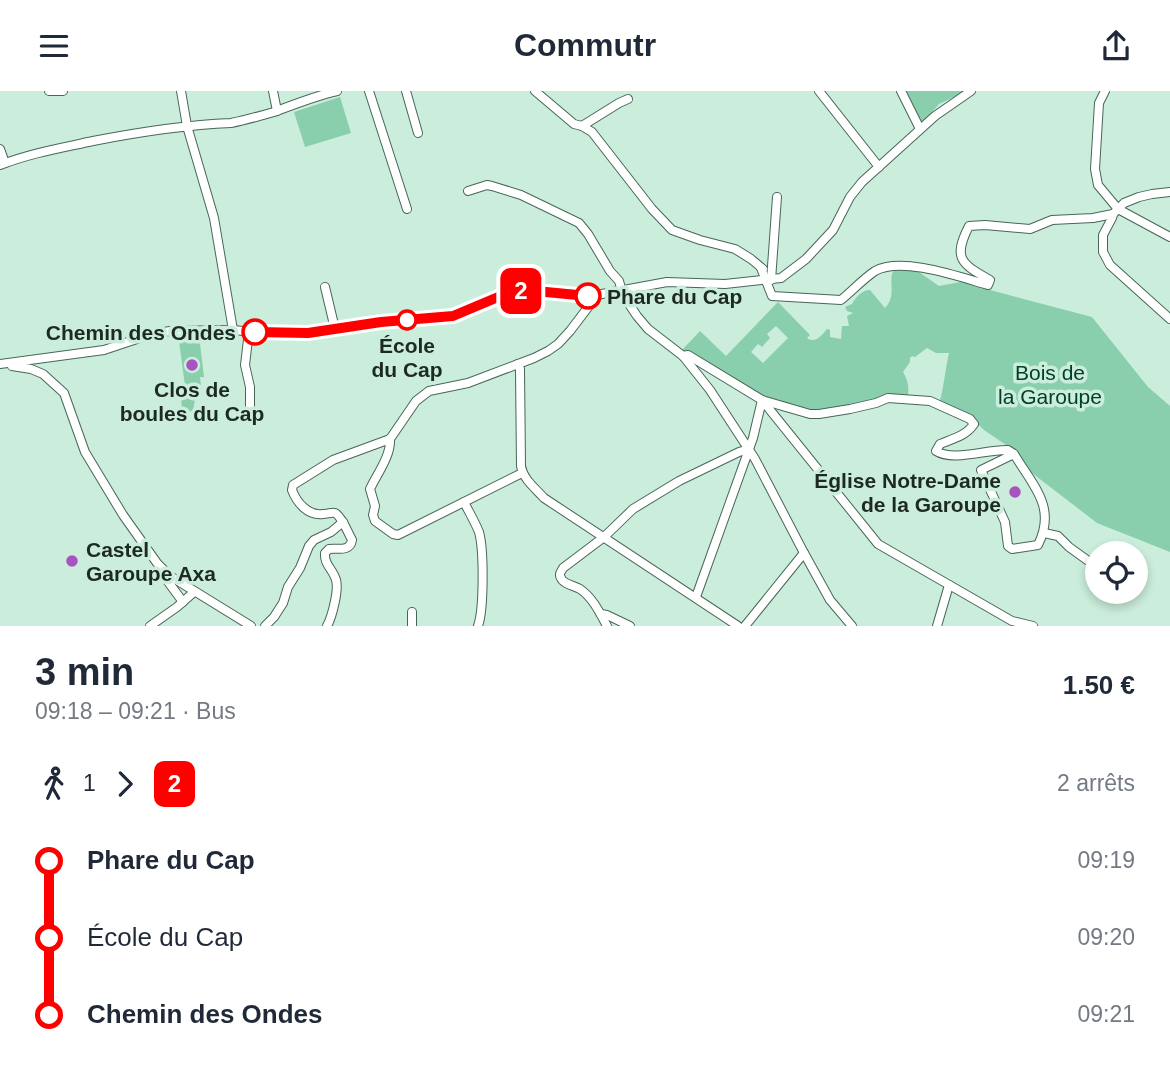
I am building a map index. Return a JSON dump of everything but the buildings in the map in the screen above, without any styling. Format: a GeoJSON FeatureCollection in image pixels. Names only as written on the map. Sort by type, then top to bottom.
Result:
{"type":"FeatureCollection","features":[{"type":"Feature","properties":{"kind":"street"},"geometry":{"type":"LineString","coordinates":[[49,91],[63,91]]}},
{"type":"Feature","properties":{"kind":"street"},"geometry":{"type":"LineString","coordinates":[[181,91],[187,126],[214,218],[233,330]]}},
{"type":"Feature","properties":{"kind":"street"},"geometry":{"type":"LineString","coordinates":[[273,91],[277,111]]}},
{"type":"Feature","properties":{"kind":"street"},"geometry":{"type":"LineString","coordinates":[[0,149],[3,164],[33,153],[164,128],[232,123],[277,111],[310,94],[337,91]]}},
{"type":"Feature","properties":{"kind":"street"},"geometry":{"type":"LineString","coordinates":[[369,91],[407,209]]}},
{"type":"Feature","properties":{"kind":"street"},"geometry":{"type":"LineString","coordinates":[[406,91],[418,133]]}},
{"type":"Feature","properties":{"kind":"street"},"geometry":{"type":"LineString","coordinates":[[535,91],[574,124],[592,132],[652,209],[672,230],[735,249],[761,268],[768,280],[772,296],[841,300],[877,270],[911,265],[988,285],[990,280],[967,267],[961,259],[962,240],[970,226],[1030,229],[1052,220],[1093,218],[1115,211],[1124,203],[1139,197],[1170,192]]}},
{"type":"Feature","properties":{"kind":"street"},"geometry":{"type":"LineString","coordinates":[[819,91],[879,167]]}},
{"type":"Feature","properties":{"kind":"street"},"geometry":{"type":"LineString","coordinates":[[901,91],[920,129]]}},
{"type":"Feature","properties":{"kind":"street"},"geometry":{"type":"LineString","coordinates":[[3,364],[32,363],[50,357],[104,350],[165,332],[233,330],[299,334],[381,322],[453,316],[503,295],[533,289],[564,295],[592,296],[667,282],[725,284],[781,278],[806,259],[832,230],[850,197],[862,182],[920,129],[971,91]]}},
{"type":"Feature","properties":{"kind":"street"},"geometry":{"type":"LineString","coordinates":[[1105,91],[1099,103],[1098,185],[1115,211],[1170,237]]}},
{"type":"Feature","properties":{"kind":"street"},"geometry":{"type":"LineString","coordinates":[[582,126],[628,99]]}},
{"type":"Feature","properties":{"kind":"street"},"geometry":{"type":"LineString","coordinates":[[468,191],[492,186],[521,195],[579,223],[619,281],[637,316],[648,329],[683,356],[710,390],[749,449],[831,600],[852,626]]}},
{"type":"Feature","properties":{"kind":"street"},"geometry":{"type":"LineString","coordinates":[[768,280],[777,197]]}},
{"type":"Feature","properties":{"kind":"street"},"geometry":{"type":"LineString","coordinates":[[1115,211],[1104,235],[1103,252],[1110,265],[1170,319]]}},
{"type":"Feature","properties":{"kind":"street"},"geometry":{"type":"LineString","coordinates":[[325,287],[335,329]]}},
{"type":"Feature","properties":{"kind":"street"},"geometry":{"type":"LineString","coordinates":[[523,473],[398,535],[375,521],[373,515],[375,506],[370,489],[385,459],[390,439],[423,394],[468,383],[548,351],[558,344],[589,306],[592,296]]}},
{"type":"Feature","properties":{"kind":"street"},"geometry":{"type":"LineString","coordinates":[[249,331],[245,365],[250,387],[250,410],[254,415]]}},
{"type":"Feature","properties":{"kind":"street"},"geometry":{"type":"LineString","coordinates":[[683,356],[688,355],[762,400],[810,414],[850,409],[888,398],[930,401],[970,419],[974,424],[970,430],[940,444],[936,451],[938,454],[951,456],[1008,450],[1014,454],[1043,501],[1044,533],[1038,545],[1009,548],[1005,523],[981,470],[1014,454]]}},
{"type":"Feature","properties":{"kind":"street"},"geometry":{"type":"LineString","coordinates":[[43,371],[50,357]]}},
{"type":"Feature","properties":{"kind":"street"},"geometry":{"type":"LineString","coordinates":[[32,363],[64,393],[85,452],[138,539],[167,574],[251,626]]}},
{"type":"Feature","properties":{"kind":"street"},"geometry":{"type":"LineString","coordinates":[[518,364],[523,473],[544,498],[738,626]]}},
{"type":"Feature","properties":{"kind":"street"},"geometry":{"type":"LineString","coordinates":[[696,597],[749,449],[762,400]]}},
{"type":"Feature","properties":{"kind":"street"},"geometry":{"type":"LineString","coordinates":[[762,400],[878,544],[1014,624],[1033,626]]}},
{"type":"Feature","properties":{"kind":"street"},"geometry":{"type":"LineString","coordinates":[[327,626],[337,584],[336,577],[326,563],[325,553],[329,549],[348,548],[352,540],[338,514],[334,512],[319,515],[307,511],[294,496],[293,485],[333,460],[390,439]]}},
{"type":"Feature","properties":{"kind":"street"},"geometry":{"type":"LineString","coordinates":[[607,626],[588,596],[581,589],[560,578],[563,568],[604,537],[633,509],[679,481],[739,451],[749,449]]}},
{"type":"Feature","properties":{"kind":"street"},"geometry":{"type":"LineString","coordinates":[[464,502],[481,545],[482,608],[478,626]]}},
{"type":"Feature","properties":{"kind":"street"},"geometry":{"type":"LineString","coordinates":[[265,626],[283,603],[309,546],[314,540],[343,523]]}},
{"type":"Feature","properties":{"kind":"street"},"geometry":{"type":"LineString","coordinates":[[1044,533],[1058,536],[1085,559]]}},
{"type":"Feature","properties":{"kind":"street"},"geometry":{"type":"LineString","coordinates":[[745,626],[804,553]]}},
{"type":"Feature","properties":{"kind":"street"},"geometry":{"type":"LineString","coordinates":[[167,574],[169,585],[183,602]]}},
{"type":"Feature","properties":{"kind":"street"},"geometry":{"type":"LineString","coordinates":[[937,626],[949,585]]}},
{"type":"Feature","properties":{"kind":"street"},"geometry":{"type":"LineString","coordinates":[[150,626],[194,592]]}},
{"type":"Feature","properties":{"kind":"street"},"geometry":{"type":"LineString","coordinates":[[412,611],[412,626]]}},
{"type":"Feature","properties":{"kind":"street"},"geometry":{"type":"LineString","coordinates":[[601,614],[630,626]]}},
{"type":"Feature","properties":{"kind":"green space"},"geometry":{"type":"Polygon","coordinates":[[[903,91],[966,91],[939,104],[922,124],[903,91]]]}},
{"type":"Feature","properties":{"kind":"green space"},"geometry":{"type":"Polygon","coordinates":[[[340,97],[351,133],[305,147],[294,112],[340,97]]]}},
{"type":"Feature","properties":{"kind":"green space","name":"Bois de la Garoupe"},"geometry":{"type":"Polygon","coordinates":[[[916,270],[939,286],[966,281],[1092,317],[1148,387],[1170,406],[1170,552],[1148,541],[1097,523],[1032,473],[1012,449],[984,430],[971,417],[939,404],[949,353],[936,353],[927,348],[910,358],[903,372],[908,389],[908,395],[904,399],[819,414],[762,400],[731,377],[682,350],[700,331],[726,356],[778,302],[810,335],[807,338],[810,340],[821,336],[827,329],[830,330],[830,337],[841,339],[842,326],[849,326],[847,316],[853,313],[845,307],[870,290],[885,308],[891,298],[893,271],[916,270]],[[776,326],[767,334],[770,338],[762,347],[758,344],[751,352],[763,363],[788,338],[776,326]]]}},
{"type":"Feature","properties":{"kind":"green space","name":"Clos de boules du Cap"},"geometry":{"type":"Polygon","coordinates":[[[199,335],[204,377],[200,377],[201,386],[197,387],[193,411],[184,412],[180,388],[185,386],[179,341],[175,341],[175,336],[199,335]]]}},
{"type":"Feature","properties":{"kind":"bus line","name":"2"},"geometry":{"type":"LineString","coordinates":[[255,332],[299,334],[381,322],[453,316],[503,295],[533,289],[588,296]]}},
{"type":"Feature","properties":{"kind":"place","name":"Phare du Cap"},"geometry":{"type":"Point","coordinates":[588,296]}},
{"type":"Feature","properties":{"kind":"place","name":"École du Cap"},"geometry":{"type":"Point","coordinates":[407,320]}},
{"type":"Feature","properties":{"kind":"place","name":"Chemin des Ondes"},"geometry":{"type":"Point","coordinates":[255,332]}},
{"type":"Feature","properties":{"kind":"place","name":"Clos de boules du Cap"},"geometry":{"type":"Point","coordinates":[192,365]}},
{"type":"Feature","properties":{"kind":"place","name":"Église Notre-Dame de la Garoupe"},"geometry":{"type":"Point","coordinates":[1015,492]}},
{"type":"Feature","properties":{"kind":"place","name":"Castel Garoupe Axa"},"geometry":{"type":"Point","coordinates":[72,561]}}]}
